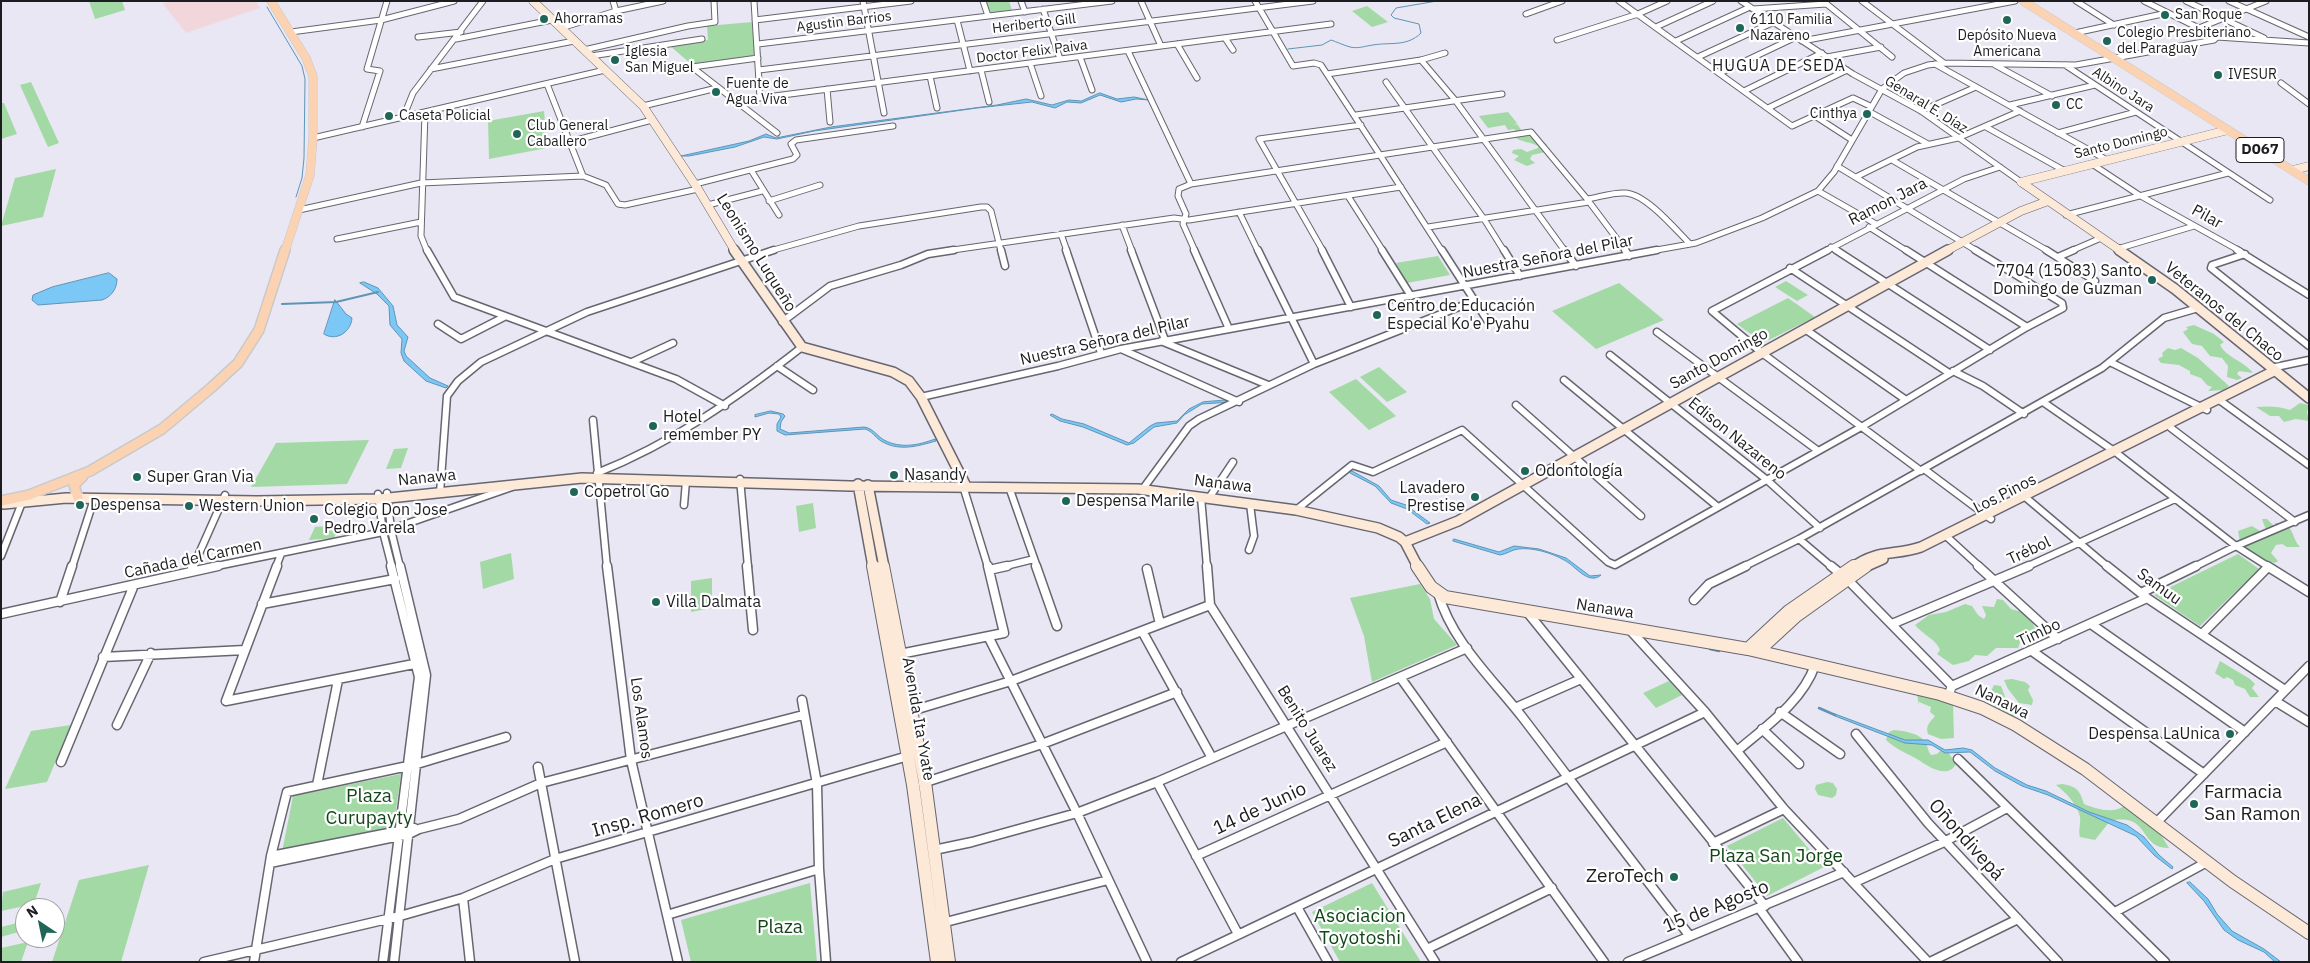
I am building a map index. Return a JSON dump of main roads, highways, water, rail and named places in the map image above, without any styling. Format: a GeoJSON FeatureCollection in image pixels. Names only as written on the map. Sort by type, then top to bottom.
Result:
{"type":"FeatureCollection","features":[{"type":"Feature","properties":{"kind":"main road"},"geometry":{"type":"LineString","coordinates":[[26,498],[90,471],[140,444],[162,429],[238,363],[250,347],[264,320],[310,175],[313,138],[313,76],[306,58],[271,1]]}},
{"type":"Feature","properties":{"kind":"main road","name":"D067"},"geometry":{"type":"LineString","coordinates":[[2023,1],[2309,180]]}},
{"type":"Feature","properties":{"kind":"main road"},"geometry":{"type":"LineString","coordinates":[[77,495],[74,485],[90,471]]}},
{"type":"Feature","properties":{"kind":"water"},"geometry":{"type":"Polygon","coordinates":[[[1100,93],[1117,99],[1134,97],[1149,100],[1136,99],[1121,102],[1100,95],[1081,103],[1067,102],[1055,108],[1032,102],[977,108],[814,131],[777,139],[764,137],[735,147],[681,156],[749,141],[766,134],[776,138],[831,127],[997,105],[1026,99],[1052,105],[1069,100],[1081,101],[1100,93]]]}},
{"type":"Feature","properties":{"kind":"water"},"geometry":{"type":"Polygon","coordinates":[[[109,273],[117,279],[116,286],[111,295],[105,299],[38,305],[32,300],[33,295],[52,287],[109,273]]]}},
{"type":"Feature","properties":{"kind":"water"},"geometry":{"type":"Polygon","coordinates":[[[364,282],[378,288],[393,306],[397,325],[408,337],[404,351],[406,356],[430,378],[448,386],[446,388],[426,381],[404,361],[401,353],[402,339],[390,325],[389,306],[377,294],[360,283],[364,282]]]}},
{"type":"Feature","properties":{"kind":"water"},"geometry":{"type":"Polygon","coordinates":[[[335,300],[346,314],[352,318],[346,331],[333,337],[324,334],[335,300]]]}},
{"type":"Feature","properties":{"kind":"water"},"geometry":{"type":"Polygon","coordinates":[[[1228,400],[1231,402],[1202,404],[1184,415],[1177,423],[1154,427],[1134,443],[1127,445],[1083,427],[1060,421],[1050,415],[1084,424],[1129,443],[1150,426],[1156,423],[1177,421],[1189,409],[1203,402],[1228,400]]]}},
{"type":"Feature","properties":{"kind":"water"},"geometry":{"type":"Polygon","coordinates":[[[771,411],[785,416],[781,422],[780,429],[789,433],[864,427],[872,430],[890,443],[903,445],[923,443],[935,439],[936,441],[909,447],[895,446],[881,441],[865,429],[785,435],[777,431],[777,424],[781,417],[779,414],[769,413],[755,417],[755,415],[771,411]]]}},
{"type":"Feature","properties":{"kind":"water"},"geometry":{"type":"Polygon","coordinates":[[[1352,471],[1379,486],[1391,500],[1406,505],[1430,523],[1427,524],[1407,509],[1391,503],[1375,486],[1350,473],[1352,471]]]}},
{"type":"Feature","properties":{"kind":"water"},"geometry":{"type":"Polygon","coordinates":[[[1454,539],[1499,552],[1514,546],[1539,549],[1566,558],[1590,576],[1601,575],[1596,578],[1586,576],[1564,560],[1542,551],[1518,549],[1500,555],[1453,541],[1454,539]]]}},
{"type":"Feature","properties":{"kind":"water"},"geometry":{"type":"Polygon","coordinates":[[[1835,714],[1905,740],[1928,740],[1945,750],[1963,748],[1972,750],[1995,768],[2027,785],[2046,791],[2089,812],[2127,825],[2144,837],[2159,855],[2173,867],[2172,869],[2155,856],[2136,836],[2048,795],[2022,786],[1995,771],[1970,752],[1945,753],[1932,745],[1905,743],[1835,716],[1835,714]]]}},
{"type":"Feature","properties":{"kind":"water"},"geometry":{"type":"Polygon","coordinates":[[[2190,882],[2208,899],[2217,914],[2232,931],[2264,949],[2281,962],[2275,962],[2264,952],[2238,940],[2224,930],[2204,901],[2187,883],[2190,882]]]}},
{"type":"Feature","properties":{"kind":"waterway"},"geometry":{"type":"LineString","coordinates":[[1288,49],[1322,45],[1331,40],[1356,48],[1404,42],[1421,33],[1419,24],[1394,18],[1391,15],[1396,8],[1437,1]]}},
{"type":"Feature","properties":{"kind":"waterway"},"geometry":{"type":"LineString","coordinates":[[267,7],[302,66],[305,79],[304,158],[302,178],[296,197]]}},
{"type":"Feature","properties":{"kind":"waterway"},"geometry":{"type":"LineString","coordinates":[[282,304],[336,302],[378,292]]}},
{"type":"Feature","properties":{"kind":"waterway"},"geometry":{"type":"LineString","coordinates":[[1143,495],[1155,496]]}},
{"type":"Feature","properties":{"kind":"waterway"},"geometry":{"type":"LineString","coordinates":[[1710,649],[1719,651]]}},
{"type":"Feature","properties":{"kind":"waterway"},"geometry":{"type":"LineString","coordinates":[[1819,708],[1835,715]]}},
{"type":"Feature","properties":{"kind":"place","name":"San Roque"},"geometry":{"type":"Point","coordinates":[2165,15]}},
{"type":"Feature","properties":{"kind":"place","name":"Ahorramas"},"geometry":{"type":"Point","coordinates":[544,19]}},
{"type":"Feature","properties":{"kind":"place","name":"Depósito Nueva Americana"},"geometry":{"type":"Point","coordinates":[2007,20]}},
{"type":"Feature","properties":{"kind":"place","name":"6110 Familia Nazareno"},"geometry":{"type":"Point","coordinates":[1740,28]}},
{"type":"Feature","properties":{"kind":"place","name":"Colegio Presbiteriano del Paraguay"},"geometry":{"type":"Point","coordinates":[2107,41]}},
{"type":"Feature","properties":{"kind":"place","name":"Iglesia San Miguel"},"geometry":{"type":"Point","coordinates":[615,60]}},
{"type":"Feature","properties":{"kind":"place","name":"IVESUR"},"geometry":{"type":"Point","coordinates":[2218,75]}},
{"type":"Feature","properties":{"kind":"place","name":"Fuente de Agua Viva"},"geometry":{"type":"Point","coordinates":[716,92]}},
{"type":"Feature","properties":{"kind":"place","name":"CC"},"geometry":{"type":"Point","coordinates":[2056,105]}},
{"type":"Feature","properties":{"kind":"place","name":"Cinthya"},"geometry":{"type":"Point","coordinates":[1867,114]}},
{"type":"Feature","properties":{"kind":"place","name":"Caseta Policial"},"geometry":{"type":"Point","coordinates":[389,116]}},
{"type":"Feature","properties":{"kind":"place","name":"Club General Caballero"},"geometry":{"type":"Point","coordinates":[517,134]}},
{"type":"Feature","properties":{"kind":"place","name":"7704 (15083) Santo Domingo de Guzman"},"geometry":{"type":"Point","coordinates":[2152,280]}},
{"type":"Feature","properties":{"kind":"place","name":"Centro de Educación Especial Ko'e Pyahu"},"geometry":{"type":"Point","coordinates":[1377,315]}},
{"type":"Feature","properties":{"kind":"place","name":"Hotel remember PY"},"geometry":{"type":"Point","coordinates":[653,426]}},
{"type":"Feature","properties":{"kind":"place","name":"Odontología"},"geometry":{"type":"Point","coordinates":[1525,471]}},
{"type":"Feature","properties":{"kind":"place","name":"Nasandy"},"geometry":{"type":"Point","coordinates":[894,475]}},
{"type":"Feature","properties":{"kind":"place","name":"Super Gran Via"},"geometry":{"type":"Point","coordinates":[137,477]}},
{"type":"Feature","properties":{"kind":"place","name":"Copetrol Go"},"geometry":{"type":"Point","coordinates":[574,492]}},
{"type":"Feature","properties":{"kind":"place","name":"Lavadero Prestise"},"geometry":{"type":"Point","coordinates":[1475,497]}},
{"type":"Feature","properties":{"kind":"place","name":"Despensa Marile"},"geometry":{"type":"Point","coordinates":[1066,501]}},
{"type":"Feature","properties":{"kind":"place","name":"Despensa"},"geometry":{"type":"Point","coordinates":[80,505]}},
{"type":"Feature","properties":{"kind":"place","name":"Western Union"},"geometry":{"type":"Point","coordinates":[189,506]}},
{"type":"Feature","properties":{"kind":"place","name":"Colegio Don Jose Pedro Varela"},"geometry":{"type":"Point","coordinates":[314,519]}},
{"type":"Feature","properties":{"kind":"place","name":"Villa Dalmata"},"geometry":{"type":"Point","coordinates":[656,602]}},
{"type":"Feature","properties":{"kind":"place","name":"Despensa LaUnica"},"geometry":{"type":"Point","coordinates":[2230,734]}},
{"type":"Feature","properties":{"kind":"place","name":"Farmacia San Ramon"},"geometry":{"type":"Point","coordinates":[2194,804]}},
{"type":"Feature","properties":{"kind":"place","name":"ZeroTech"},"geometry":{"type":"Point","coordinates":[1674,877]}},
{"type":"Feature","properties":{"kind":"district","name":"HUGUA DE SEDA"},"geometry":{"type":"Point","coordinates":[1779,66]}},
{"type":"Feature","properties":{"kind":"park label","name":"Plaza Curupayty"},"geometry":{"type":"Point","coordinates":[369,808]}},
{"type":"Feature","properties":{"kind":"park label","name":"Plaza San Jorge"},"geometry":{"type":"Point","coordinates":[1776,857]}},
{"type":"Feature","properties":{"kind":"park label","name":"Plaza"},"geometry":{"type":"Point","coordinates":[780,928]}},
{"type":"Feature","properties":{"kind":"park label","name":"Asociacion Toyotoshi"},"geometry":{"type":"Point","coordinates":[1360,928]}}]}
